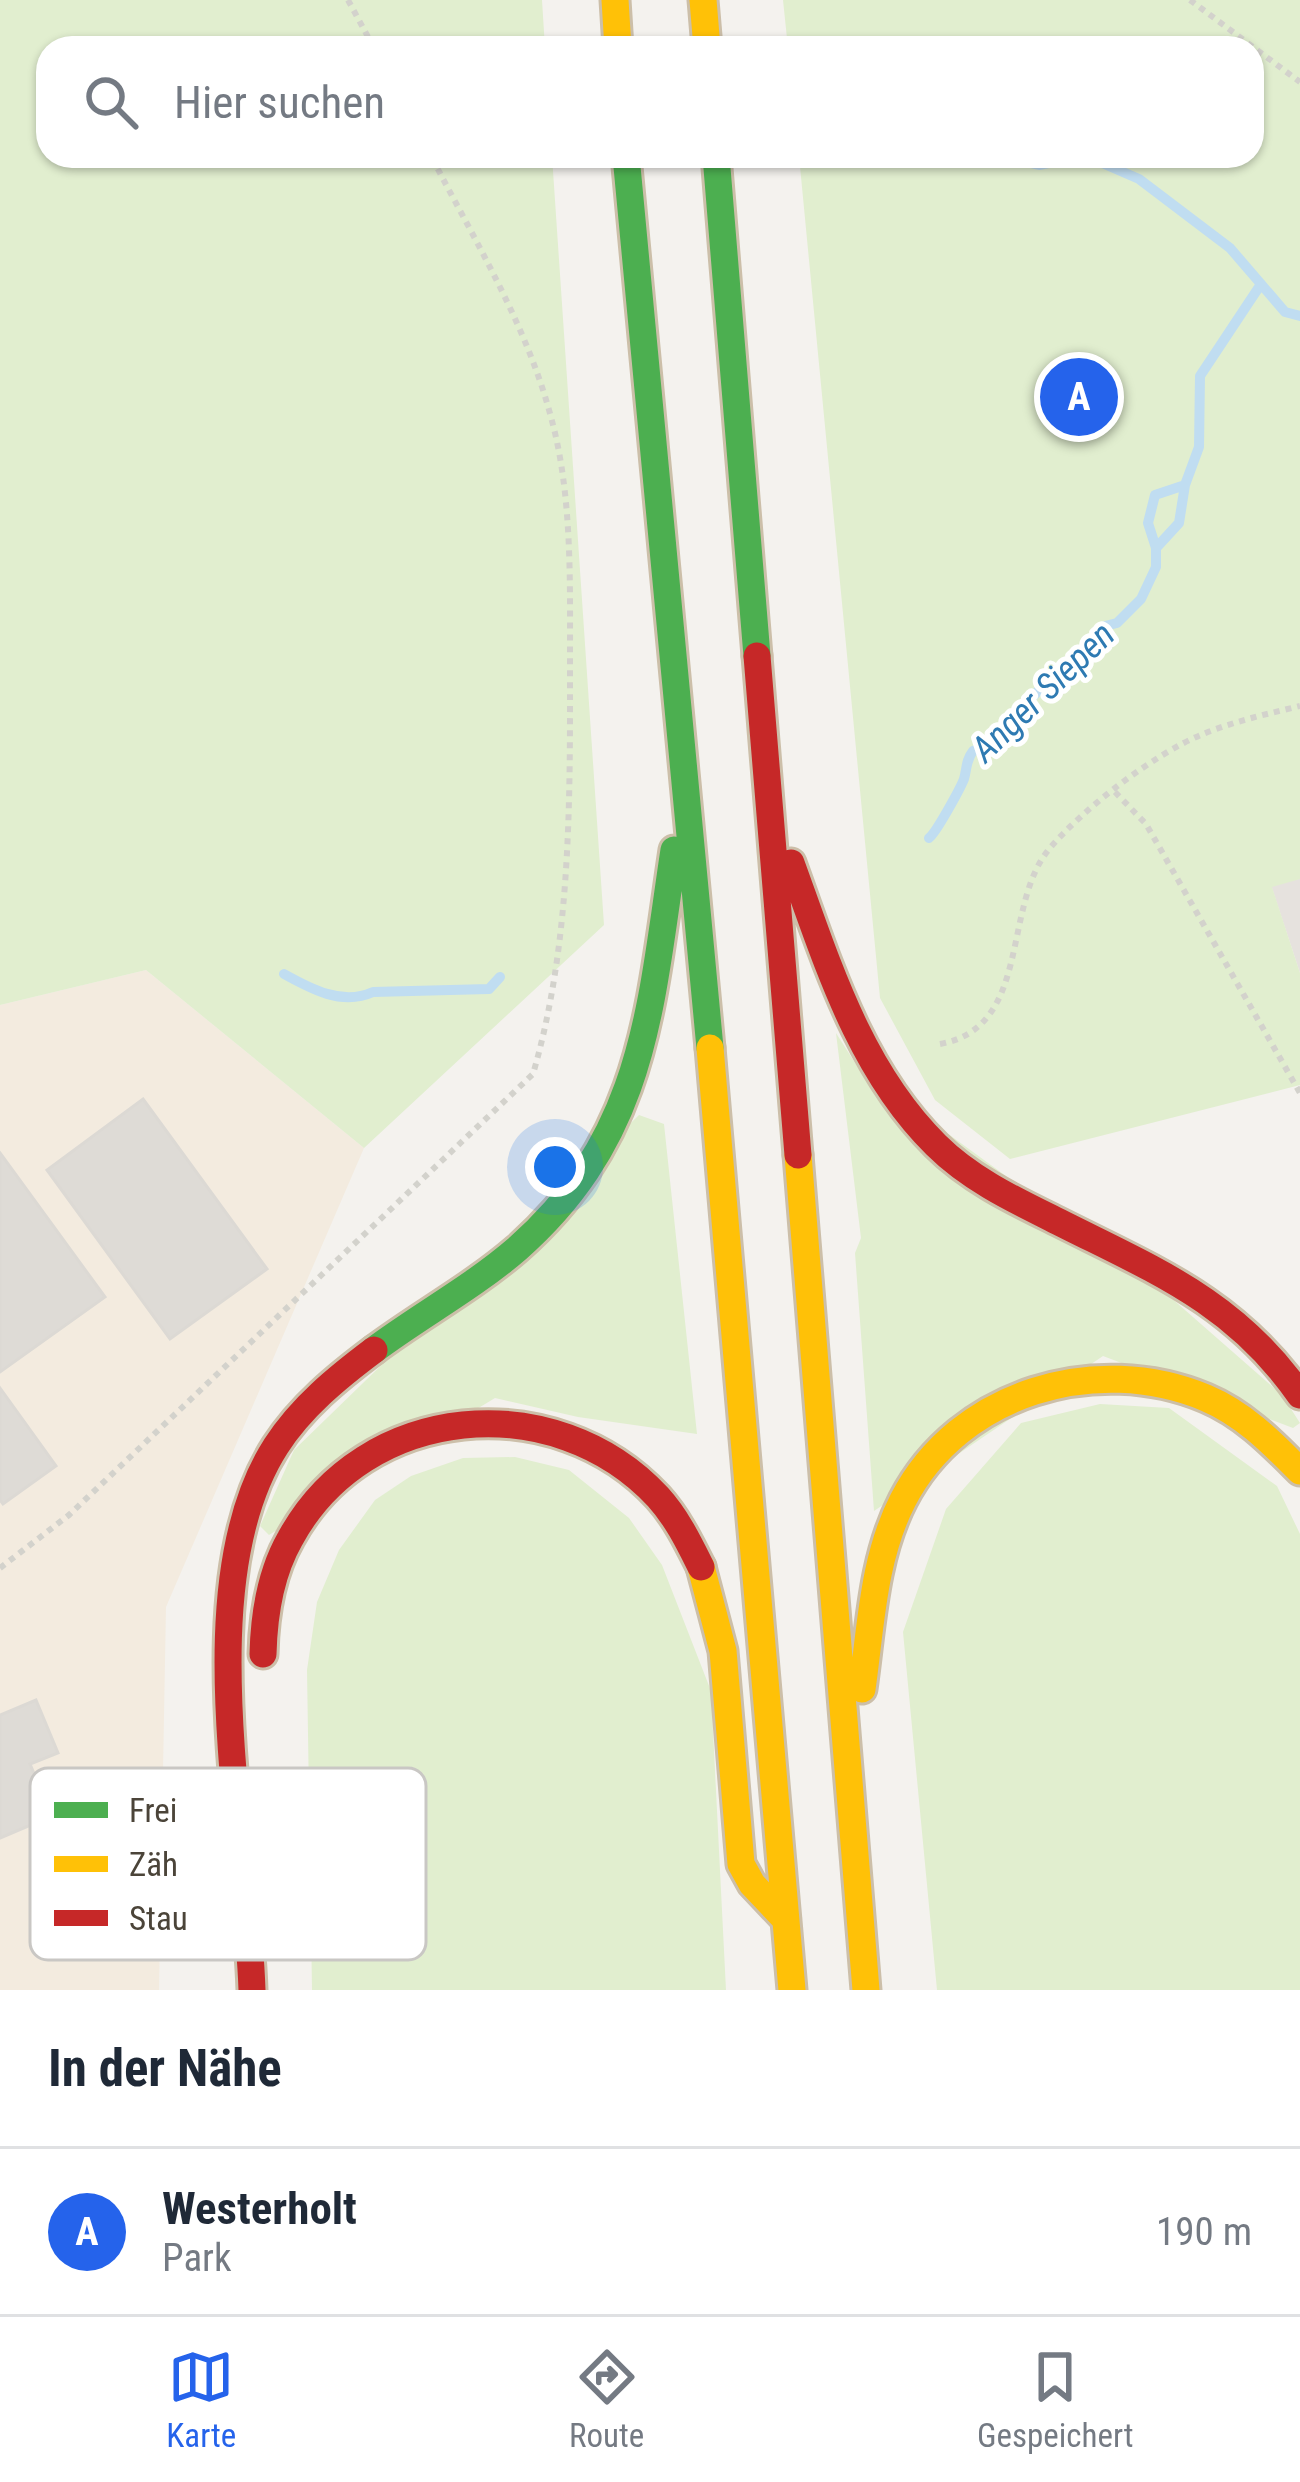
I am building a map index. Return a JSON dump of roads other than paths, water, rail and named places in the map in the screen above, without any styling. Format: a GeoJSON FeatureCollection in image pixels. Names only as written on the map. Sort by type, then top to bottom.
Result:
{"type":"FeatureCollection","features":[{"type":"Feature","properties":{"kind":"highway"},"geometry":{"type":"LineString","coordinates":[[615,0],[617,36]]}},
{"type":"Feature","properties":{"kind":"highway"},"geometry":{"type":"LineString","coordinates":[[703,0],[706,36]]}},
{"type":"Feature","properties":{"kind":"highway"},"geometry":{"type":"LineString","coordinates":[[627,168],[792,1990]]}},
{"type":"Feature","properties":{"kind":"highway"},"geometry":{"type":"LineString","coordinates":[[717,168],[866,1990]]}},
{"type":"Feature","properties":{"kind":"highway"},"geometry":{"type":"LineString","coordinates":[[235,1768],[230,1695],[236,1565],[252,1495],[267,1460],[320,1392],[376,1346],[517,1248],[550,1217],[602,1145],[638,1066],[686,779]]}},
{"type":"Feature","properties":{"kind":"highway"},"geometry":{"type":"LineString","coordinates":[[770,806],[851,1024],[905,1112],[938,1148],[983,1181],[1220,1309],[1254,1337],[1300,1395]]}},
{"type":"Feature","properties":{"kind":"highway"},"geometry":{"type":"LineString","coordinates":[[849,1778],[883,1551],[897,1512],[920,1473],[952,1437],[979,1416],[1019,1393],[1052,1384],[1118,1376],[1158,1381],[1210,1401],[1248,1423],[1300,1471]]}},
{"type":"Feature","properties":{"kind":"highway"},"geometry":{"type":"LineString","coordinates":[[263,1682],[262,1622],[277,1564],[311,1504],[354,1463],[421,1431],[458,1424],[537,1426],[589,1443],[654,1491],[700,1558],[722,1642],[743,1871],[786,1920]]}},
{"type":"Feature","properties":{"kind":"highway"},"geometry":{"type":"LineString","coordinates":[[251,1960],[252,1990]]}},
{"type":"Feature","properties":{"kind":"highway"},"geometry":{"type":"LineString","coordinates":[[275,1960],[277,1990]]}},
{"type":"Feature","properties":{"kind":"waterway"},"geometry":{"type":"LineString","coordinates":[[1114,168],[1139,179],[1230,248],[1285,312],[1300,316]]}},
{"type":"Feature","properties":{"kind":"waterway","name":"Anger Siepen"},"geometry":{"type":"LineString","coordinates":[[929,838],[958,792],[973,751],[984,747],[1047,677],[1141,599],[1156,567],[1156,548],[1179,523],[1185,485],[1199,447],[1200,376],[1261,284]]}},
{"type":"Feature","properties":{"kind":"waterway","name":"Anger Siepen"},"geometry":{"type":"LineString","coordinates":[[1156,548],[1148,523],[1155,495],[1185,485]]}},
{"type":"Feature","properties":{"kind":"waterway","name":"Anger Siepen"},"geometry":{"type":"LineString","coordinates":[[284,974],[316,990],[350,997],[373,992],[489,989],[500,977]]}},
{"type":"Feature","properties":{"kind":"place","name":"Westerholt"},"geometry":{"type":"Point","coordinates":[1079,397]}}]}
